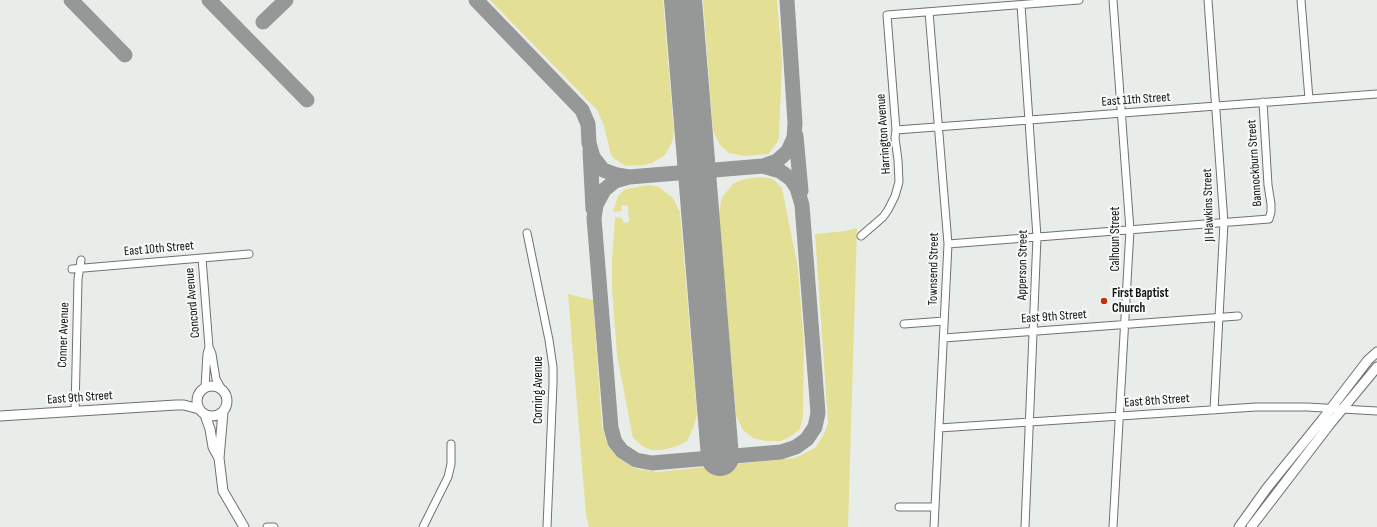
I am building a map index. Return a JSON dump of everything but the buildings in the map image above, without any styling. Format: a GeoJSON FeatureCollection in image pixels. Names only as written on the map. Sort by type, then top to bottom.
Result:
{"type":"FeatureCollection","features":[{"type":"Feature","properties":{"kind":"main road"},"geometry":{"type":"LineString","coordinates":[[1239,527],[1267,488],[1331,409],[1368,360],[1377,352]]}},
{"type":"Feature","properties":{"kind":"main road"},"geometry":{"type":"LineString","coordinates":[[1251,527],[1342,409],[1377,368]]}},
{"type":"Feature","properties":{"kind":"main road"},"geometry":{"type":"LineString","coordinates":[[219,458],[213,447],[210,429],[197,403],[199,393],[205,387],[213,385],[221,388],[227,395],[228,400],[226,408],[223,412],[219,458],[223,491],[244,527]]}},
{"type":"Feature","properties":{"kind":"main road"},"geometry":{"type":"LineString","coordinates":[[161,406],[189,400],[198,396]]}},
{"type":"Feature","properties":{"kind":"main road"},"geometry":{"type":"LineString","coordinates":[[161,406],[184,405],[213,416],[223,412]]}},
{"type":"Feature","properties":{"kind":"main road","name":"East 9th Street"},"geometry":{"type":"LineString","coordinates":[[0,416],[161,406]]}},
{"type":"Feature","properties":{"kind":"street"},"geometry":{"type":"LineString","coordinates":[[929,12],[1079,0]]}},
{"type":"Feature","properties":{"kind":"street","name":"Calhoun Street"},"geometry":{"type":"LineString","coordinates":[[1112,527],[1130,230],[1113,0]]}},
{"type":"Feature","properties":{"kind":"street","name":"Jl Hawkins Street"},"geometry":{"type":"LineString","coordinates":[[1208,0],[1224,223],[1214,410]]}},
{"type":"Feature","properties":{"kind":"street"},"geometry":{"type":"LineString","coordinates":[[1301,0],[1309,99]]}},
{"type":"Feature","properties":{"kind":"street","name":"Apperson Street"},"geometry":{"type":"LineString","coordinates":[[1021,5],[1037,237],[1025,527]]}},
{"type":"Feature","properties":{"kind":"street","name":"Harrington Avenue"},"geometry":{"type":"LineString","coordinates":[[861,236],[883,217],[888,210],[896,196],[899,182],[887,15],[929,12]]}},
{"type":"Feature","properties":{"kind":"street","name":"Townsend Street"},"geometry":{"type":"LineString","coordinates":[[929,12],[948,244],[934,527]]}},
{"type":"Feature","properties":{"kind":"street","name":"East 11th Street"},"geometry":{"type":"LineString","coordinates":[[896,130],[1377,94]]}},
{"type":"Feature","properties":{"kind":"street","name":"Bannockburn Street"},"geometry":{"type":"LineString","coordinates":[[1224,223],[1267,220],[1270,217],[1271,204],[1268,185],[1263,102]]}},
{"type":"Feature","properties":{"kind":"street"},"geometry":{"type":"LineString","coordinates":[[948,244],[1224,223]]}},
{"type":"Feature","properties":{"kind":"street","name":"Corning Avenue"},"geometry":{"type":"LineString","coordinates":[[527,232],[553,367],[554,384],[547,527]]}},
{"type":"Feature","properties":{"kind":"street","name":"East 10th Street"},"geometry":{"type":"LineString","coordinates":[[72,269],[248,254]]}},
{"type":"Feature","properties":{"kind":"street","name":"Concord Avenue"},"geometry":{"type":"LineString","coordinates":[[202,258],[209,347],[212,354],[216,379],[221,388]]}},
{"type":"Feature","properties":{"kind":"street","name":"Conner Avenue"},"geometry":{"type":"LineString","coordinates":[[75,411],[78,279],[81,268],[81,260]]}},
{"type":"Feature","properties":{"kind":"street","name":"East 9th Street"},"geometry":{"type":"LineString","coordinates":[[944,338],[1238,316]]}},
{"type":"Feature","properties":{"kind":"street"},"geometry":{"type":"LineString","coordinates":[[904,324],[944,321]]}},
{"type":"Feature","properties":{"kind":"street","name":"Concord Avenue"},"geometry":{"type":"LineString","coordinates":[[205,387],[207,354],[209,347]]}},
{"type":"Feature","properties":{"kind":"street","name":"East 8th Street"},"geometry":{"type":"LineString","coordinates":[[939,428],[1272,406],[1377,411]]}},
{"type":"Feature","properties":{"kind":"street"},"geometry":{"type":"LineString","coordinates":[[423,527],[448,477],[451,464],[451,444]]}},
{"type":"Feature","properties":{"kind":"street"},"geometry":{"type":"LineString","coordinates":[[899,507],[935,507]]}},
{"type":"Feature","properties":{"kind":"street"},"geometry":{"type":"LineString","coordinates":[[267,527],[274,527]]}},
{"type":"Feature","properties":{"kind":"shaded area"},"geometry":{"type":"Polygon","coordinates":[[[490,0],[663,0],[674,133],[672,142],[665,155],[652,163],[644,165],[626,166],[616,160],[611,155],[604,126],[597,110],[490,0]]]}},
{"type":"Feature","properties":{"kind":"shaded area"},"geometry":{"type":"Polygon","coordinates":[[[703,0],[777,0],[782,62],[779,136],[777,143],[768,154],[744,156],[729,153],[720,145],[713,131],[703,0]]]}},
{"type":"Feature","properties":{"kind":"shaded area"},"geometry":{"type":"Polygon","coordinates":[[[761,177],[773,179],[782,188],[798,268],[804,345],[803,416],[800,429],[793,435],[781,441],[765,441],[753,438],[743,430],[736,416],[719,213],[722,197],[734,183],[745,179],[761,177]]]}},
{"type":"Feature","properties":{"kind":"shaded area"},"geometry":{"type":"Polygon","coordinates":[[[649,185],[659,187],[673,198],[680,212],[697,414],[694,426],[687,441],[678,446],[662,450],[651,450],[642,446],[633,438],[617,356],[612,288],[615,217],[622,218],[624,223],[629,222],[628,206],[621,205],[622,211],[613,212],[618,196],[625,189],[649,185]]]}},
{"type":"Feature","properties":{"kind":"shaded area"},"geometry":{"type":"Polygon","coordinates":[[[857,228],[848,527],[589,527],[586,515],[568,294],[593,300],[602,426],[607,443],[616,456],[634,468],[657,472],[795,458],[815,448],[823,436],[828,423],[815,234],[845,231],[857,228]]]}},
{"type":"Feature","properties":{"kind":"taxiway"},"geometry":{"type":"LineString","coordinates":[[71,0],[125,55]]}},
{"type":"Feature","properties":{"kind":"taxiway"},"geometry":{"type":"LineString","coordinates":[[209,0],[307,100]]}},
{"type":"Feature","properties":{"kind":"taxiway"},"geometry":{"type":"LineString","coordinates":[[263,22],[286,0]]}},
{"type":"Feature","properties":{"kind":"taxiway"},"geometry":{"type":"LineString","coordinates":[[476,0],[582,110],[588,124],[589,143],[593,157],[603,170],[629,177],[763,166],[777,161],[788,151],[794,138],[795,123],[787,0]]}},
{"type":"Feature","properties":{"kind":"taxiway"},"geometry":{"type":"LineString","coordinates":[[796,136],[801,191]]}},
{"type":"Feature","properties":{"kind":"taxiway"},"geometry":{"type":"LineString","coordinates":[[590,151],[593,209]]}},
{"type":"Feature","properties":{"kind":"taxiway"},"geometry":{"type":"LineString","coordinates":[[629,177],[615,181],[604,190],[596,205],[594,218],[611,428],[615,442],[622,451],[636,460],[652,463],[781,452],[796,447],[807,439],[815,427],[818,413],[802,205],[797,188],[791,179],[780,171],[763,166]]}},
{"type":"Feature","properties":{"kind":"runway"},"geometry":{"type":"LineString","coordinates":[[683,0],[720,457]]}},
{"type":"Feature","properties":{"kind":"place","name":"First Baptist Church"},"geometry":{"type":"Point","coordinates":[1104,301]}}]}
